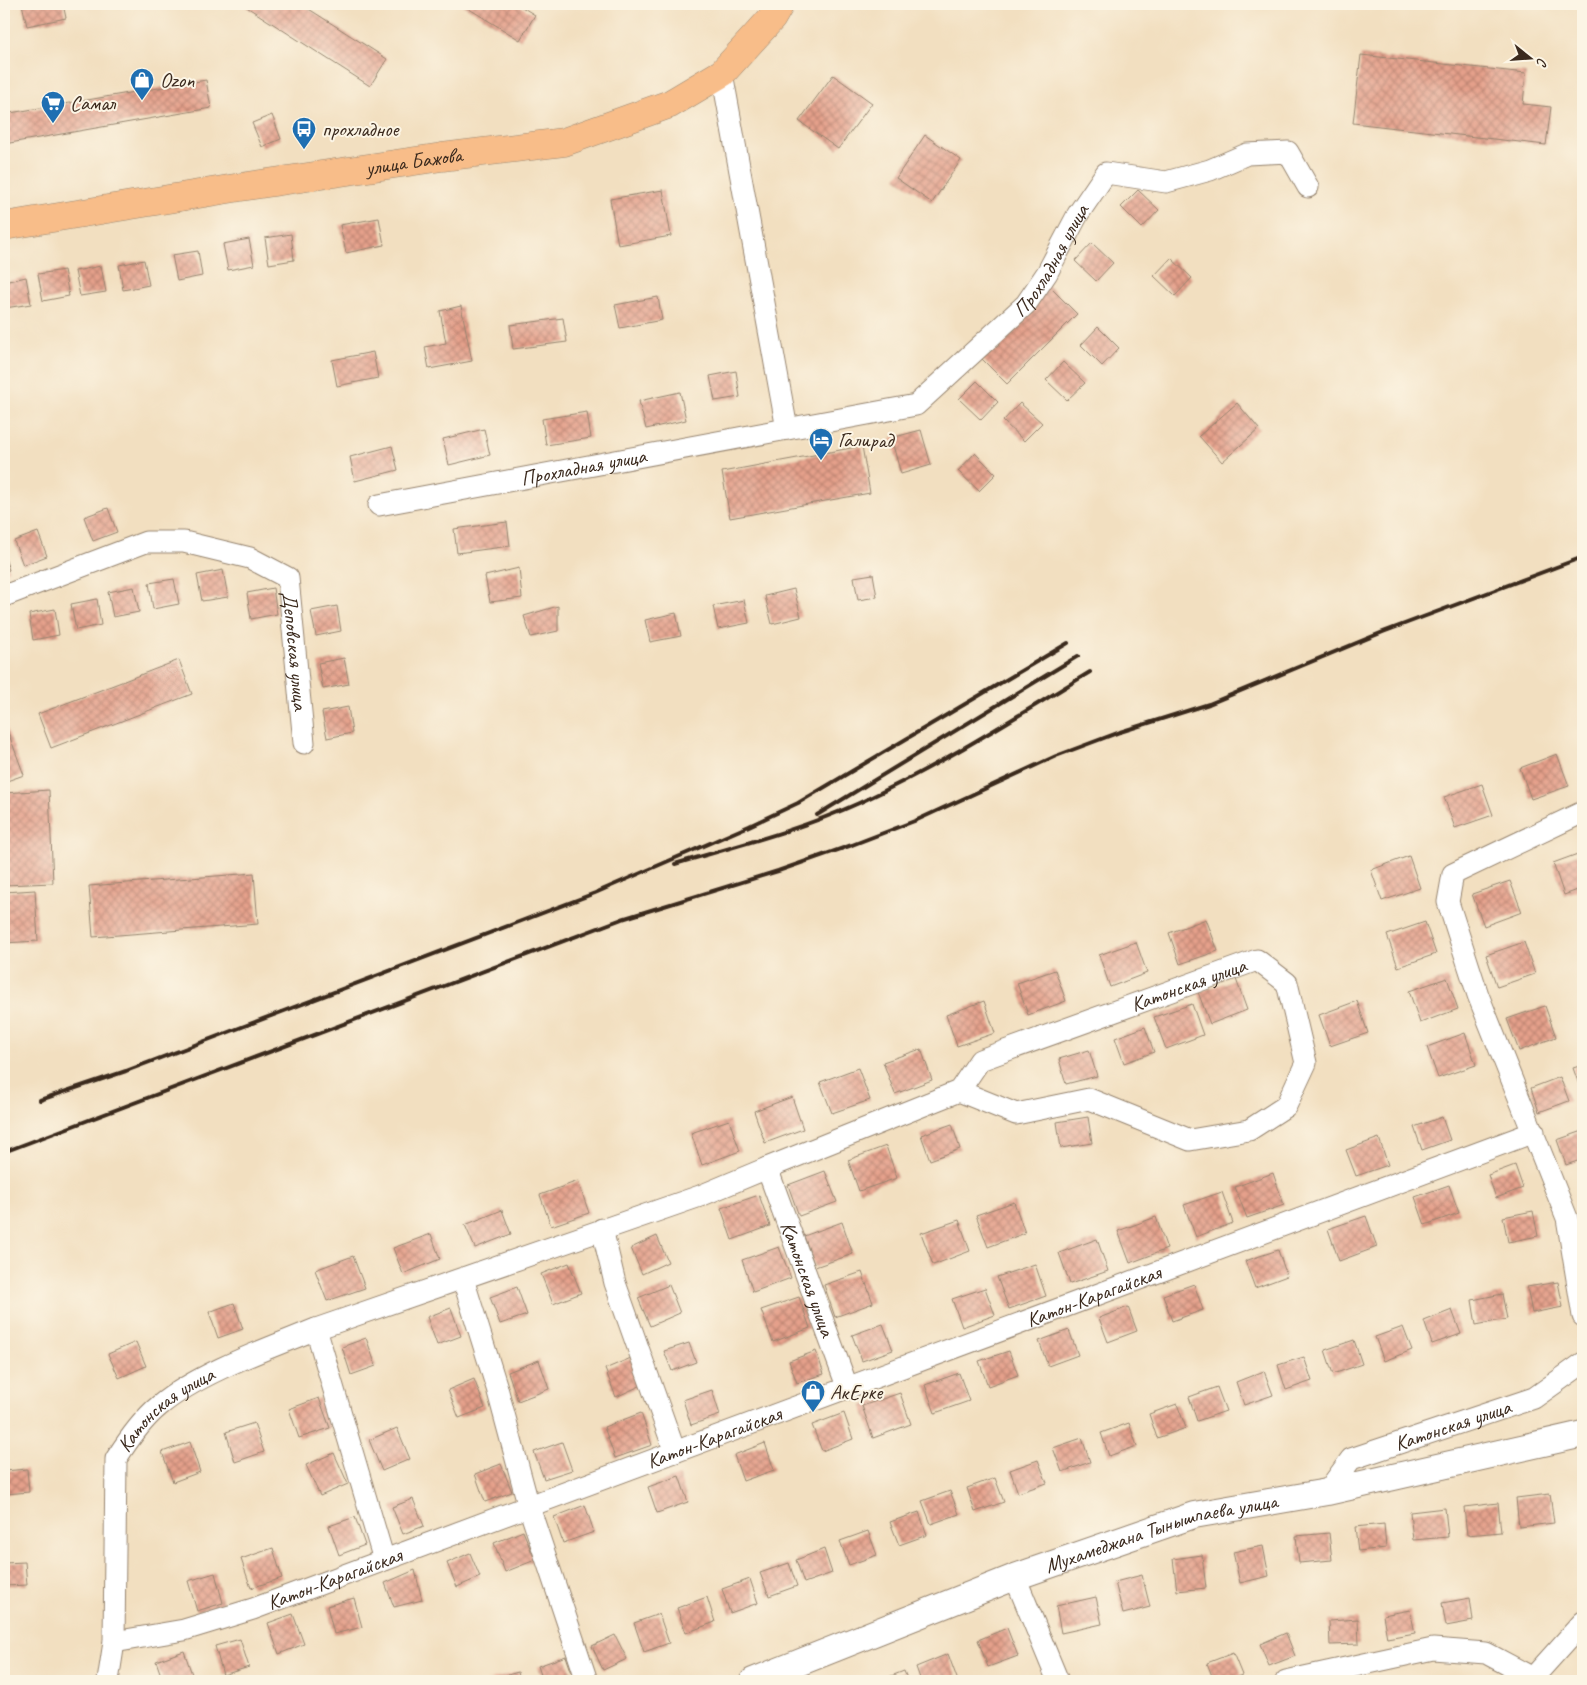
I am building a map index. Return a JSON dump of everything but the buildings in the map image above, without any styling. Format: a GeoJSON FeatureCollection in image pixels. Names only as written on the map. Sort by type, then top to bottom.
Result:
{"type":"FeatureCollection","features":[{"type":"Feature","properties":{"kind":"highway","name":"улица Бажова"},"geometry":{"type":"LineString","coordinates":[[4,226],[241,187],[442,157],[564,142],[670,104],[722,73],[772,18],[780,4]]}},
{"type":"Feature","properties":{"kind":"street"},"geometry":{"type":"LineString","coordinates":[[722,73],[787,429]]}},
{"type":"Feature","properties":{"kind":"street","name":"Прохладная улица"},"geometry":{"type":"LineString","coordinates":[[379,505],[916,405],[1026,304],[1047,273],[1078,214],[1106,173],[1166,182],[1210,170],[1247,154],[1288,152],[1308,187]]}},
{"type":"Feature","properties":{"kind":"street","name":"Деповская улица"},"geometry":{"type":"LineString","coordinates":[[4,596],[146,542],[184,542],[250,558],[288,578],[304,743]]}},
{"type":"Feature","properties":{"kind":"street"},"geometry":{"type":"LineString","coordinates":[[1583,812],[1453,874],[1448,902],[1478,994],[1567,1218],[1583,1316]]}},
{"type":"Feature","properties":{"kind":"street","name":"Катонская улица"},"geometry":{"type":"LineString","coordinates":[[108,1681],[114,1642],[116,1459],[128,1439],[159,1406],[212,1374],[316,1329],[700,1196],[959,1091],[980,1060],[1257,960],[1287,983],[1306,1063],[1286,1106],[1249,1130],[1190,1140],[1089,1099],[1016,1114],[959,1091]]}},
{"type":"Feature","properties":{"kind":"street","name":"Катон-Карагайская"},"geometry":{"type":"LineString","coordinates":[[114,1642],[184,1630],[253,1610],[1534,1132]]}},
{"type":"Feature","properties":{"kind":"street","name":"Катонская улица"},"geometry":{"type":"LineString","coordinates":[[767,1168],[848,1389]]}},
{"type":"Feature","properties":{"kind":"street"},"geometry":{"type":"LineString","coordinates":[[602,1229],[614,1283],[675,1452]]}},
{"type":"Feature","properties":{"kind":"street"},"geometry":{"type":"LineString","coordinates":[[463,1279],[497,1388],[529,1508],[587,1681]]}},
{"type":"Feature","properties":{"kind":"street"},"geometry":{"type":"LineString","coordinates":[[316,1329],[384,1560]]}},
{"type":"Feature","properties":{"kind":"street","name":"Катонская улица"},"geometry":{"type":"LineString","coordinates":[[1326,1492],[1351,1459],[1534,1398],[1583,1363]]}},
{"type":"Feature","properties":{"kind":"street","name":"Мухамеджана Тынышпаева улица"},"geometry":{"type":"LineString","coordinates":[[753,1681],[1015,1577],[1194,1515],[1326,1492],[1583,1434]]}},
{"type":"Feature","properties":{"kind":"street"},"geometry":{"type":"LineString","coordinates":[[1015,1577],[1058,1681]]}},
{"type":"Feature","properties":{"kind":"street"},"geometry":{"type":"LineString","coordinates":[[1286,1681],[1433,1649],[1486,1653],[1531,1680],[1583,1622]]}},
{"type":"Feature","properties":{"kind":"railway"},"geometry":{"type":"LineString","coordinates":[[4,1152],[622,919],[778,871],[852,845],[917,820],[1056,756],[1120,732],[1209,704],[1383,632],[1583,557]]}},
{"type":"Feature","properties":{"kind":"railway"},"geometry":{"type":"LineString","coordinates":[[40,1100],[126,1071],[595,893],[749,826],[798,803],[1068,643]]}},
{"type":"Feature","properties":{"kind":"railway"},"geometry":{"type":"LineString","coordinates":[[817,815],[1078,656]]}},
{"type":"Feature","properties":{"kind":"railway"},"geometry":{"type":"LineString","coordinates":[[675,864],[791,829],[859,803],[947,757],[1090,672]]}},
{"type":"Feature","properties":{"kind":"place","name":"Ozon"},"geometry":{"type":"Point","coordinates":[142,101]}},
{"type":"Feature","properties":{"kind":"place","name":"Самал"},"geometry":{"type":"Point","coordinates":[53,124]}},
{"type":"Feature","properties":{"kind":"place","name":"прохладное"},"geometry":{"type":"Point","coordinates":[304,150]}},
{"type":"Feature","properties":{"kind":"place","name":"Галирад"},"geometry":{"type":"Point","coordinates":[821,461]}},
{"type":"Feature","properties":{"kind":"place","name":"АкЕрке"},"geometry":{"type":"Point","coordinates":[813,1413]}}]}
